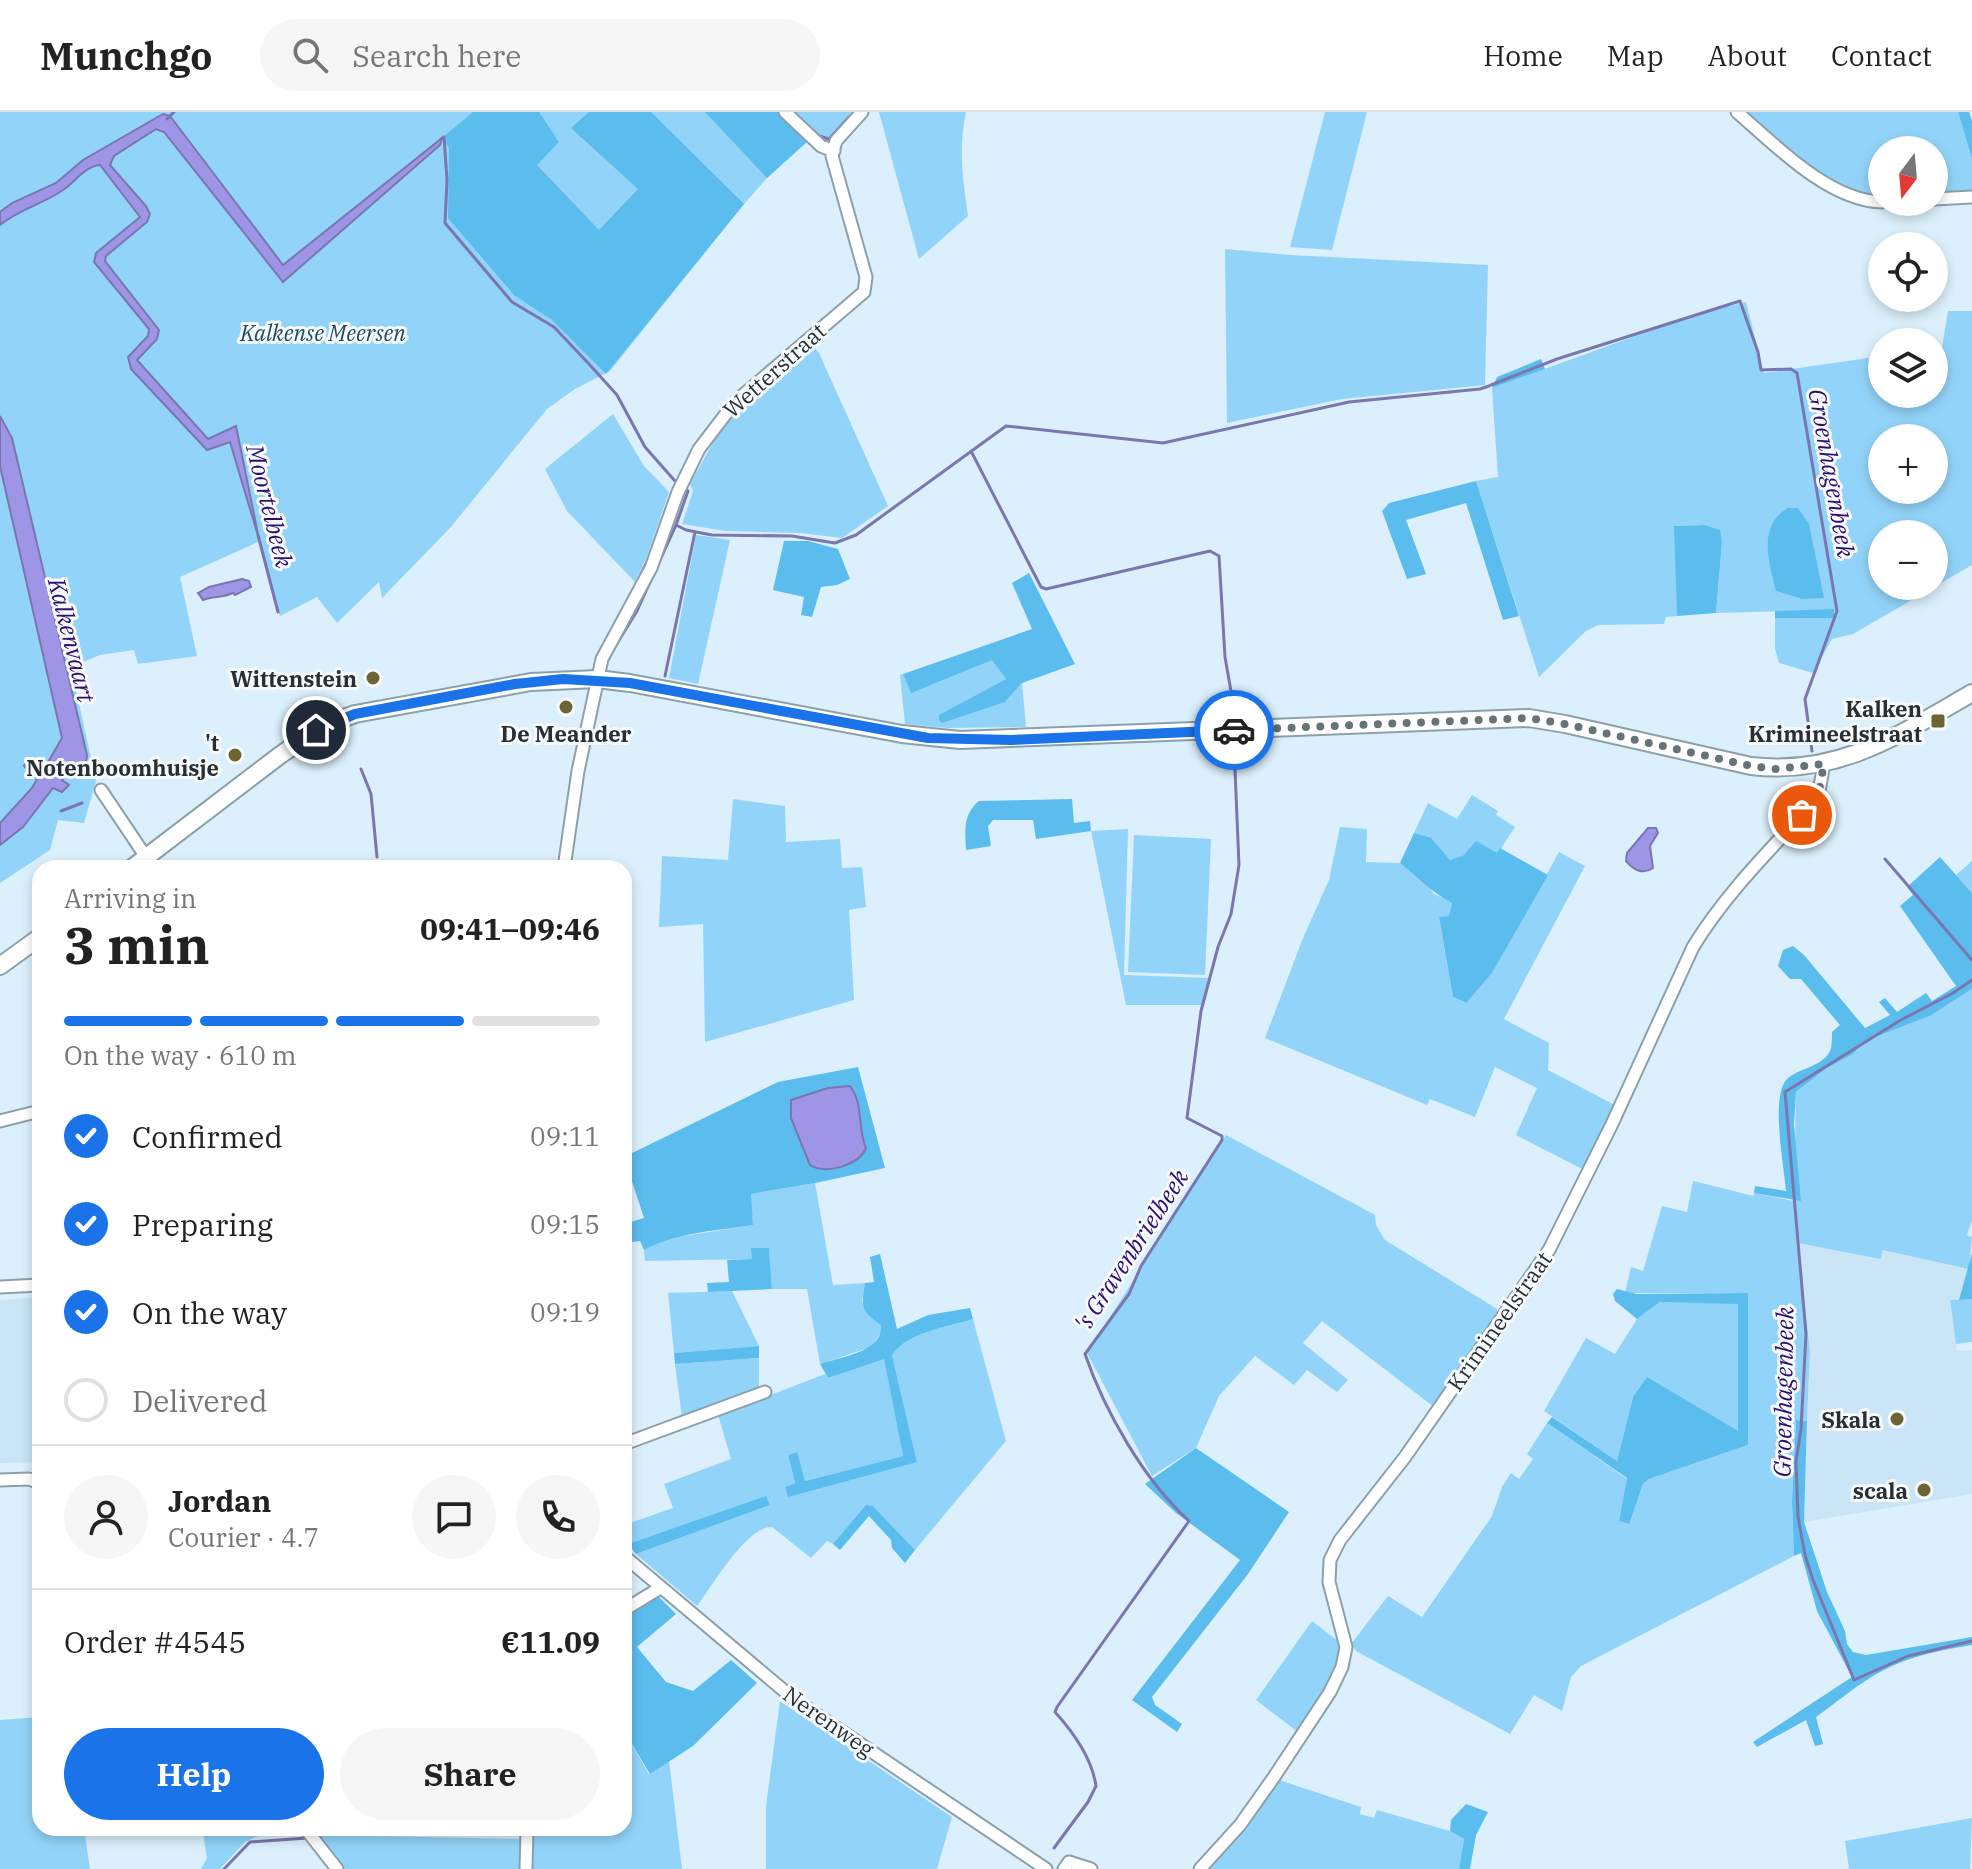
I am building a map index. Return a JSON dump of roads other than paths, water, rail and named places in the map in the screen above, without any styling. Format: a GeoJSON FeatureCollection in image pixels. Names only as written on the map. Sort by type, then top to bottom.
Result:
{"type":"FeatureCollection","features":[{"type":"Feature","properties":{"kind":"main road"},"geometry":{"type":"LineString","coordinates":[[151,860],[279,756],[316,730],[355,714],[531,682],[597,679],[928,738],[1011,740],[1529,718],[1776,769],[1824,764],[1876,747],[1972,693]]}},
{"type":"Feature","properties":{"kind":"main road"},"geometry":{"type":"LineString","coordinates":[[0,966],[32,943]]}},
{"type":"Feature","properties":{"kind":"street"},"geometry":{"type":"LineString","coordinates":[[785,112],[821,146],[834,151],[836,141],[862,112]]}},
{"type":"Feature","properties":{"kind":"street"},"geometry":{"type":"LineString","coordinates":[[1737,112],[1826,183],[1850,197],[1868,200]]}},
{"type":"Feature","properties":{"kind":"street","name":"Wetterstraat"},"geometry":{"type":"LineString","coordinates":[[597,679],[602,659],[651,568],[684,478],[715,424],[770,370],[864,292],[866,277],[832,156],[834,151]]}},
{"type":"Feature","properties":{"kind":"street"},"geometry":{"type":"LineString","coordinates":[[1948,198],[1972,197]]}},
{"type":"Feature","properties":{"kind":"street"},"geometry":{"type":"LineString","coordinates":[[565,860],[578,771],[597,679]]}},
{"type":"Feature","properties":{"kind":"street","name":"Krimineelstraat"},"geometry":{"type":"LineString","coordinates":[[1200,1869],[1240,1825],[1274,1777],[1330,1692],[1342,1667],[1346,1647],[1329,1582],[1330,1560],[1340,1540],[1405,1457],[1549,1250],[1612,1124],[1693,947],[1709,921],[1748,873],[1814,802],[1824,764]]}},
{"type":"Feature","properties":{"kind":"street"},"geometry":{"type":"LineString","coordinates":[[101,790],[145,860]]}},
{"type":"Feature","properties":{"kind":"street"},"geometry":{"type":"LineString","coordinates":[[0,1121],[32,1113]]}},
{"type":"Feature","properties":{"kind":"street"},"geometry":{"type":"LineString","coordinates":[[0,1287],[32,1285]]}},
{"type":"Feature","properties":{"kind":"street"},"geometry":{"type":"LineString","coordinates":[[632,1441],[765,1392]]}},
{"type":"Feature","properties":{"kind":"street"},"geometry":{"type":"LineString","coordinates":[[0,1480],[32,1480]]}},
{"type":"Feature","properties":{"kind":"street","name":"Nerenweg"},"geometry":{"type":"LineString","coordinates":[[632,1563],[795,1700],[1046,1869]]}},
{"type":"Feature","properties":{"kind":"street"},"geometry":{"type":"LineString","coordinates":[[632,1605],[660,1588]]}},
{"type":"Feature","properties":{"kind":"street"},"geometry":{"type":"LineString","coordinates":[[311,1836],[337,1869]]}},
{"type":"Feature","properties":{"kind":"street"},"geometry":{"type":"LineString","coordinates":[[526,1869],[527,1836]]}},
{"type":"Feature","properties":{"kind":"street"},"geometry":{"type":"LineString","coordinates":[[1064,1869],[1069,1862],[1091,1869]]}},
{"type":"Feature","properties":{"kind":"waterway"},"geometry":{"type":"LineString","coordinates":[[167,119],[174,112]]}},
{"type":"Feature","properties":{"kind":"waterway"},"geometry":{"type":"LineString","coordinates":[[816,135],[829,139],[849,117]]}},
{"type":"Feature","properties":{"kind":"waterway","name":"'s Gravenbrielbeek"},"geometry":{"type":"LineString","coordinates":[[441,139],[444,137],[447,180],[445,223],[512,302],[554,327],[617,395],[645,447],[675,481]]}},
{"type":"Feature","properties":{"kind":"waterway","name":"Groenhagenbeek"},"geometry":{"type":"LineString","coordinates":[[1491,385],[1557,359],[1740,301],[1761,370],[1791,369],[1797,373],[1837,611],[1805,699],[1812,751]]}},
{"type":"Feature","properties":{"kind":"waterway","name":"Groenhagenbeek"},"geometry":{"type":"LineString","coordinates":[[685,489],[688,491],[676,525],[686,530],[712,535],[792,536],[835,543],[856,535],[1006,426],[1163,443],[1349,402],[1489,386]]}},
{"type":"Feature","properties":{"kind":"waterway","name":"'s Gravenbrielbeek"},"geometry":{"type":"LineString","coordinates":[[971,451],[1041,587],[1046,589],[1210,551],[1219,556],[1225,657],[1235,714]]}},
{"type":"Feature","properties":{"kind":"waterway"},"geometry":{"type":"LineString","coordinates":[[613,650],[637,611],[676,525]]}},
{"type":"Feature","properties":{"kind":"waterway"},"geometry":{"type":"LineString","coordinates":[[665,676],[695,532]]}},
{"type":"Feature","properties":{"kind":"waterway","name":"Moortelbeek"},"geometry":{"type":"LineString","coordinates":[[258,535],[278,612]]}},
{"type":"Feature","properties":{"kind":"waterway"},"geometry":{"type":"LineString","coordinates":[[641,574],[650,556]]}},
{"type":"Feature","properties":{"kind":"waterway","name":"'s Gravenbrielbeek"},"geometry":{"type":"LineString","coordinates":[[1054,1848],[1096,1786],[1086,1756],[1055,1712],[1057,1707],[1189,1521],[1157,1486],[1128,1444],[1103,1399],[1085,1354],[1129,1294],[1141,1266],[1222,1140],[1222,1136],[1187,1118],[1201,1011],[1218,947],[1231,914],[1239,865],[1234,746]]}},
{"type":"Feature","properties":{"kind":"waterway","name":"Moortelbeek"},"geometry":{"type":"LineString","coordinates":[[361,769],[371,794],[377,857]]}},
{"type":"Feature","properties":{"kind":"waterway"},"geometry":{"type":"LineString","coordinates":[[61,811],[82,803]]}},
{"type":"Feature","properties":{"kind":"waterway","name":"Groenhagenbeek"},"geometry":{"type":"LineString","coordinates":[[1885,859],[1972,960]]}},
{"type":"Feature","properties":{"kind":"waterway","name":"Groenhagenbeek"},"geometry":{"type":"LineString","coordinates":[[1972,980],[1785,1092],[1806,1334],[1801,1429],[1796,1461],[1798,1517],[1813,1580],[1854,1680],[1908,1656],[1972,1641]]}},
{"type":"Feature","properties":{"kind":"waterway","name":"Moortelbeek"},"geometry":{"type":"LineString","coordinates":[[224,1869],[250,1842],[307,1838]]}},
{"type":"Feature","properties":{"kind":"place","name":"Wittenstein"},"geometry":{"type":"Point","coordinates":[373,678]}},
{"type":"Feature","properties":{"kind":"place","name":"De Meander"},"geometry":{"type":"Point","coordinates":[566,707]}},
{"type":"Feature","properties":{"kind":"place","name":"Kalken Krimineelstraat"},"geometry":{"type":"Point","coordinates":[1938,721]}},
{"type":"Feature","properties":{"kind":"place","name":"'t Notenboomhuisje"},"geometry":{"type":"Point","coordinates":[235,755]}},
{"type":"Feature","properties":{"kind":"place","name":"Skala"},"geometry":{"type":"Point","coordinates":[1897,1419]}},
{"type":"Feature","properties":{"kind":"place","name":"scala"},"geometry":{"type":"Point","coordinates":[1924,1490]}},
{"type":"Feature","properties":{"kind":"park label","name":"Kalkense Meersen"},"geometry":{"type":"Point","coordinates":[323,332]}},
{"type":"Feature","properties":{"kind":"water label","name":"Kalkenvaart"},"geometry":{"type":"Point","coordinates":[72,640]}}]}
